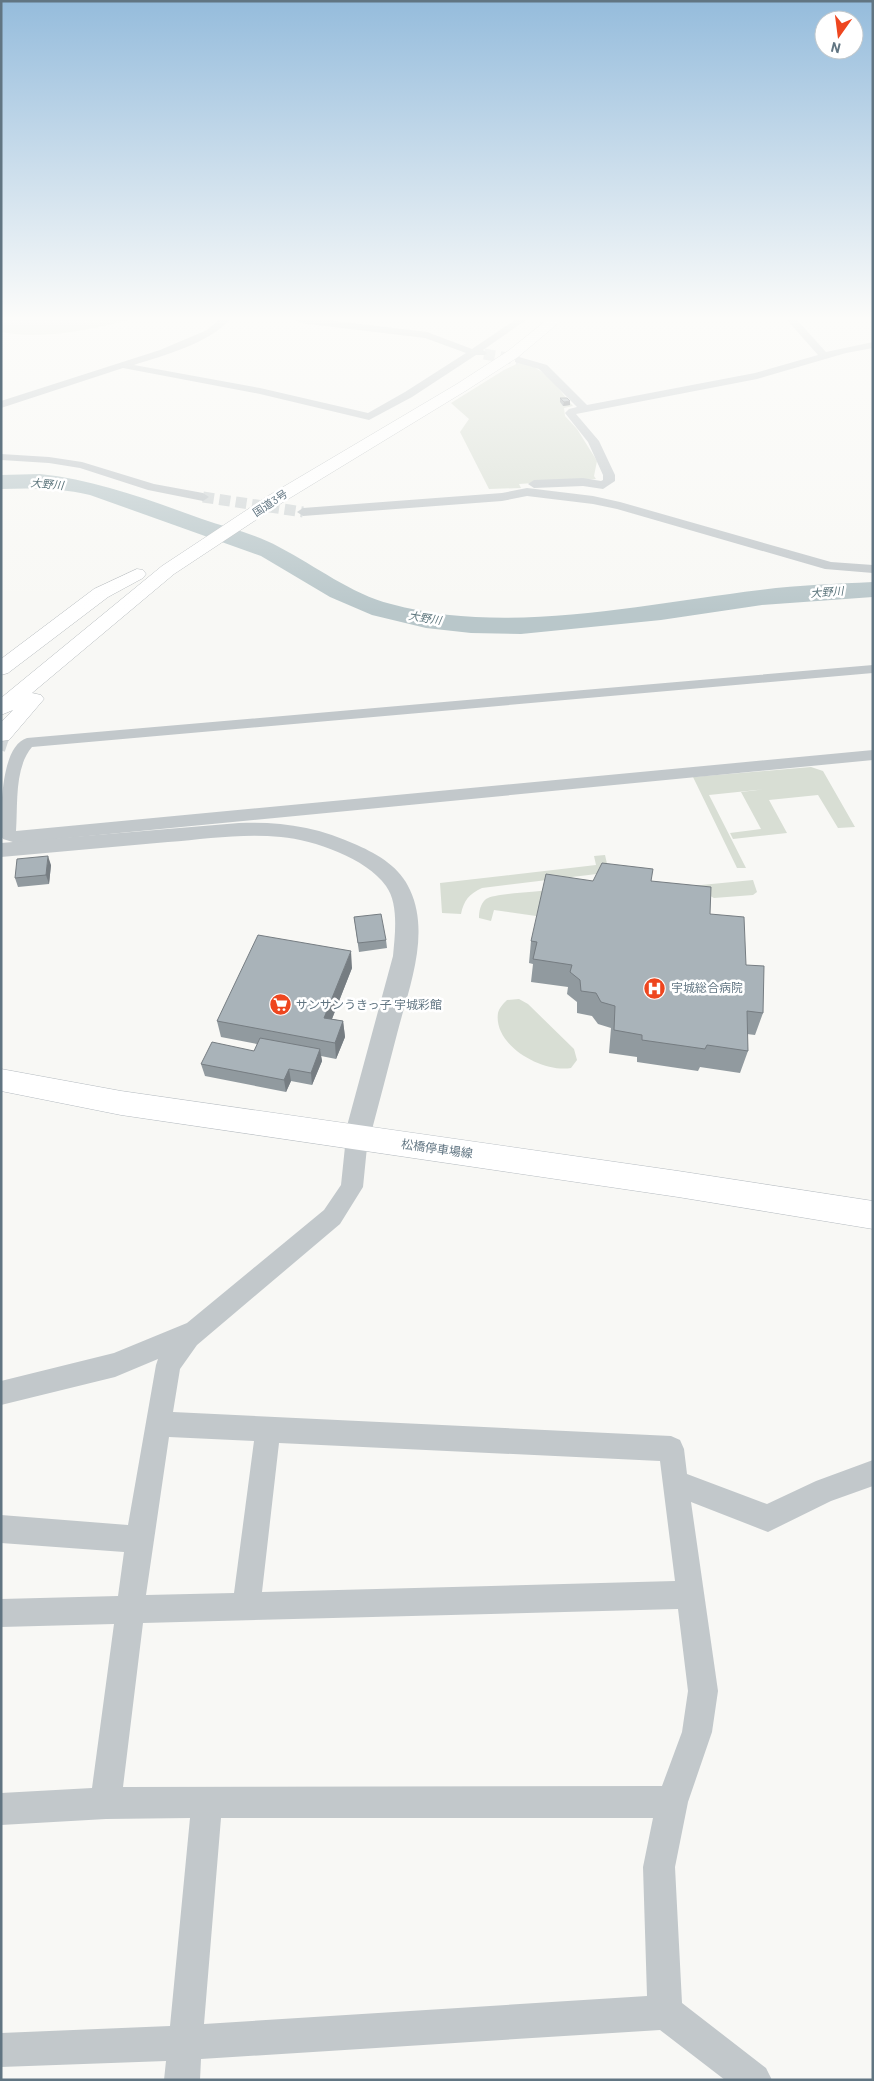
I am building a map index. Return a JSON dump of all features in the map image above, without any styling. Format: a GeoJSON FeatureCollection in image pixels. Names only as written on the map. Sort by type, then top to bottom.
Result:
{"type":"FeatureCollection","features":[{"type":"Feature","properties":{"kind":"main road","name":"国道3号"},"geometry":{"type":"LineString","coordinates":[[1,685],[85,614],[142,570],[394,417]]}},
{"type":"Feature","properties":{"kind":"main road","name":"国道3号"},"geometry":{"type":"LineString","coordinates":[[224,521],[274,500],[412,417]]}},
{"type":"Feature","properties":{"kind":"main road"},"geometry":{"type":"LineString","coordinates":[[10,743],[55,678],[224,521]]}},
{"type":"Feature","properties":{"kind":"main road"},"geometry":{"type":"LineString","coordinates":[[1,669],[101,593],[142,570]]}},
{"type":"Feature","properties":{"kind":"main road"},"geometry":{"type":"LineString","coordinates":[[1,709],[172,571]]}},
{"type":"Feature","properties":{"kind":"main road","name":"松橋停車場線"},"geometry":{"type":"LineString","coordinates":[[1,1080],[121,1103],[873,1214]]}},
{"type":"Feature","properties":{"kind":"street"},"geometry":{"type":"LineString","coordinates":[[527,492],[526,484],[583,482],[603,485],[610,481],[593,441],[573,417]]}},
{"type":"Feature","properties":{"kind":"street"},"geometry":{"type":"LineString","coordinates":[[1,457],[49,460],[82,465],[152,487],[203,497]]}},
{"type":"Feature","properties":{"kind":"street"},"geometry":{"type":"LineString","coordinates":[[303,512],[502,497],[527,492],[593,500],[620,506],[830,566],[873,569]]}},
{"type":"Feature","properties":{"kind":"street"},"geometry":{"type":"LineString","coordinates":[[873,669],[27,744],[10,743],[7,832],[9,835],[16,837],[873,755]]}},
{"type":"Feature","properties":{"kind":"street"},"geometry":{"type":"LineString","coordinates":[[1,850],[181,834],[252,830],[281,830],[308,834],[332,842],[377,865],[394,882],[403,902],[408,928],[404,956],[357,1137],[352,1187],[332,1217],[190,1336],[168,1365],[139,1540],[106,1803]]}},
{"type":"Feature","properties":{"kind":"street"},"geometry":{"type":"LineString","coordinates":[[1,1393],[115,1365],[191,1333],[190,1336]]}},
{"type":"Feature","properties":{"kind":"street"},"geometry":{"type":"LineString","coordinates":[[159,1424],[671,1449],[702,1691],[697,1732],[672,1802],[659,1867],[665,2012]]}},
{"type":"Feature","properties":{"kind":"street"},"geometry":{"type":"LineString","coordinates":[[246,1607],[268,1429]]}},
{"type":"Feature","properties":{"kind":"street"},"geometry":{"type":"LineString","coordinates":[[675,1482],[768,1518],[825,1490],[873,1473]]}},
{"type":"Feature","properties":{"kind":"street"},"geometry":{"type":"LineString","coordinates":[[1,1529],[139,1540]]}},
{"type":"Feature","properties":{"kind":"street"},"geometry":{"type":"LineString","coordinates":[[1,1613],[690,1595]]}},
{"type":"Feature","properties":{"kind":"street"},"geometry":{"type":"LineString","coordinates":[[1,1809],[106,1803],[672,1802]]}},
{"type":"Feature","properties":{"kind":"street"},"geometry":{"type":"LineString","coordinates":[[182,2080],[207,1803]]}},
{"type":"Feature","properties":{"kind":"street"},"geometry":{"type":"LineString","coordinates":[[1,2050],[185,2043],[665,2012],[754,2080]]}},
{"type":"Feature","properties":{"kind":"shaded area"},"geometry":{"type":"Polygon","coordinates":[[[467,417],[566,417],[577,429],[597,461],[594,476],[596,479],[519,484],[521,488],[489,489],[460,432],[469,419],[467,417]]]}},
{"type":"Feature","properties":{"kind":"shaded area"},"geometry":{"type":"Polygon","coordinates":[[[811,767],[823,771],[855,827],[838,828],[818,795],[769,800],[787,833],[733,839],[730,833],[761,829],[741,792],[775,788],[709,795],[746,868],[737,868],[693,777],[811,767]]]}},
{"type":"Feature","properties":{"kind":"shaded area"},"geometry":{"type":"Polygon","coordinates":[[[605,855],[608,868],[605,873],[482,888],[468,898],[461,914],[442,913],[440,883],[596,865],[594,856],[605,855]]]}},
{"type":"Feature","properties":{"kind":"shaded area"},"geometry":{"type":"Polygon","coordinates":[[[753,880],[757,892],[753,895],[714,898],[691,886],[753,880]]]}},
{"type":"Feature","properties":{"kind":"shaded area"},"geometry":{"type":"Polygon","coordinates":[[[550,890],[542,899],[536,916],[494,910],[491,921],[479,918],[482,903],[491,897],[550,890]]]}},
{"type":"Feature","properties":{"kind":"shaded area"},"geometry":{"type":"Polygon","coordinates":[[[519,999],[528,1004],[574,1049],[577,1060],[571,1068],[547,1066],[534,1061],[522,1055],[503,1036],[499,1025],[498,1013],[507,1000],[519,999]]]}},
{"type":"Feature","properties":{"kind":"building"},"geometry":{"type":"Polygon","coordinates":[[[48,856],[46,875],[15,878],[17,859],[48,856]]]}},
{"type":"Feature","properties":{"kind":"building"},"geometry":{"type":"Polygon","coordinates":[[[602,863],[653,869],[651,881],[711,887],[710,914],[744,917],[746,965],[764,966],[763,1013],[747,1011],[748,1051],[707,1045],[705,1049],[642,1040],[642,1035],[614,1030],[615,1006],[601,1002],[596,993],[581,991],[580,980],[570,972],[572,965],[533,959],[537,942],[531,941],[546,874],[593,881],[602,863]]]}},
{"type":"Feature","properties":{"kind":"building"},"geometry":{"type":"Polygon","coordinates":[[[381,914],[386,940],[358,943],[354,917],[381,914]]]}},
{"type":"Feature","properties":{"kind":"building"},"geometry":{"type":"Polygon","coordinates":[[[258,935],[351,951],[324,1018],[343,1021],[335,1043],[217,1021],[258,935]]]}},
{"type":"Feature","properties":{"kind":"building"},"geometry":{"type":"Polygon","coordinates":[[[260,1038],[320,1049],[311,1073],[289,1069],[284,1080],[201,1064],[212,1042],[254,1051],[260,1038]]]}},
{"type":"Feature","properties":{"kind":"waterway","name":"大野川"},"geometry":{"type":"LineString","coordinates":[[1,482],[40,481],[71,484],[97,490],[269,551],[339,592],[381,610],[426,620],[471,625],[521,626],[661,612],[762,597],[873,589]]}},
{"type":"Feature","properties":{"kind":"tunnel"},"geometry":{"type":"LineString","coordinates":[[203,497],[303,512]]}},
{"type":"Feature","properties":{"kind":"tunnel"},"geometry":{"type":"LineString","coordinates":[[1,743],[7,745]]}},
{"type":"Feature","properties":{"kind":"place","name":"宇城総合病院"},"geometry":{"type":"Point","coordinates":[655,988]}},
{"type":"Feature","properties":{"kind":"place","name":"サンサンうきっ子 宇城彩館"},"geometry":{"type":"Point","coordinates":[280,1005]}}]}
